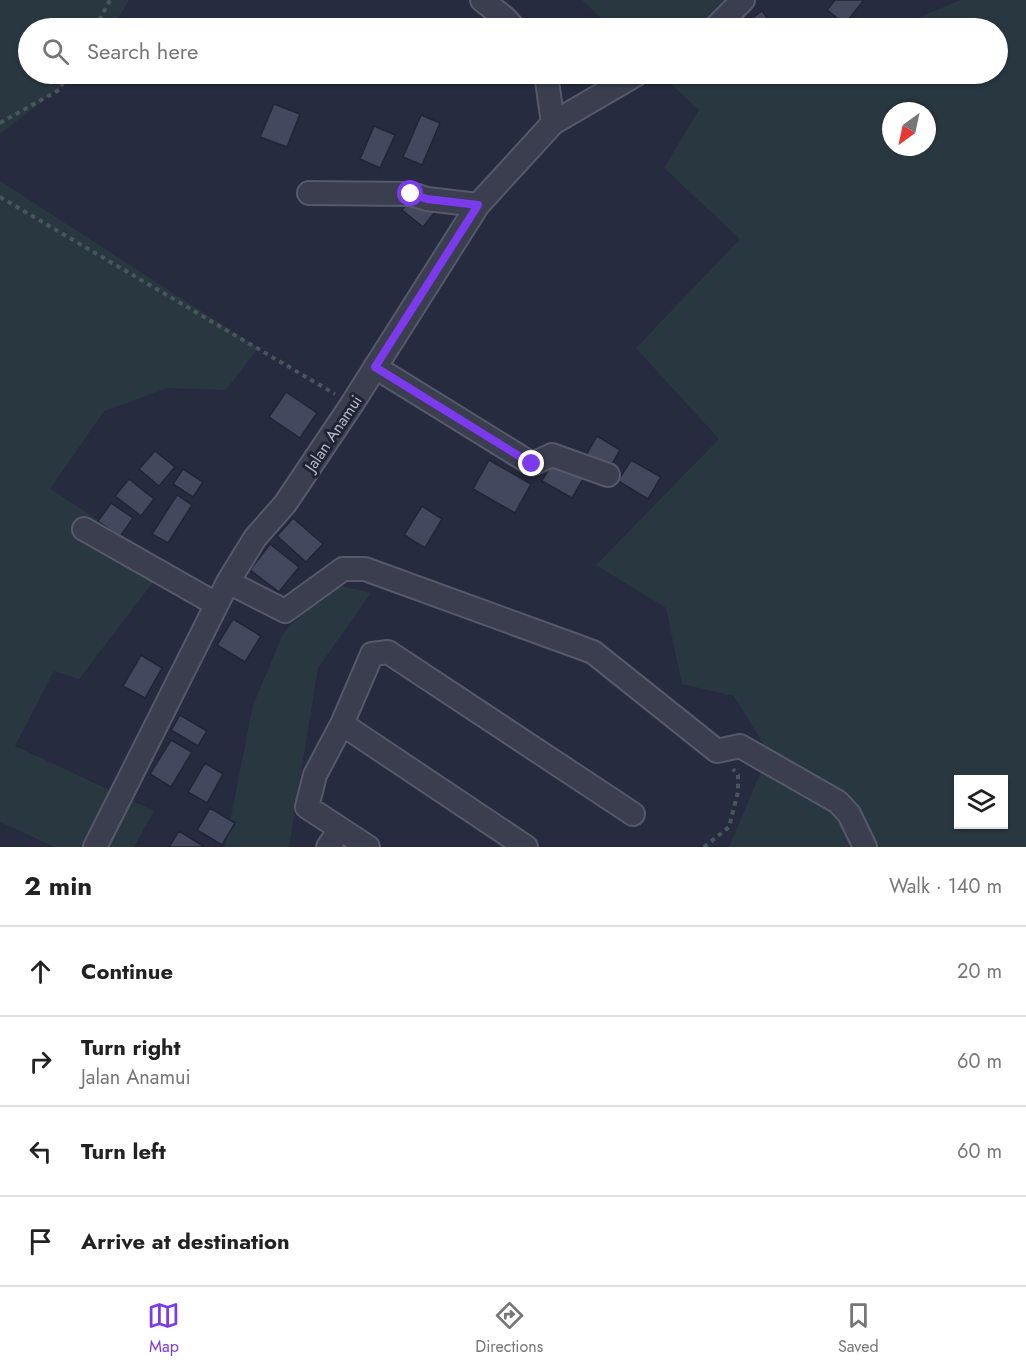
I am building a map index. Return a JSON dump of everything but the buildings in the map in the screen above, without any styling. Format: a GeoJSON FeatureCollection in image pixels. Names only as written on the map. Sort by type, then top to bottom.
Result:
{"type":"FeatureCollection","features":[{"type":"Feature","properties":{"kind":"street"},"geometry":{"type":"LineString","coordinates":[[482,0],[505,18]]}},
{"type":"Feature","properties":{"kind":"street"},"geometry":{"type":"LineString","coordinates":[[725,18],[743,0]]}},
{"type":"Feature","properties":{"kind":"street"},"geometry":{"type":"LineString","coordinates":[[547,84],[553,123]]}},
{"type":"Feature","properties":{"kind":"street","name":"Jalan Anamui"},"geometry":{"type":"LineString","coordinates":[[95,847],[228,582],[255,538],[285,504],[352,404],[478,205],[553,123],[620,84]]}},
{"type":"Feature","properties":{"kind":"street"},"geometry":{"type":"LineString","coordinates":[[309,193],[411,194],[427,199],[478,205]]}},
{"type":"Feature","properties":{"kind":"street"},"geometry":{"type":"LineString","coordinates":[[375,367],[532,464],[552,455],[608,475]]}},
{"type":"Feature","properties":{"kind":"street"},"geometry":{"type":"LineString","coordinates":[[84,529],[216,604]]}},
{"type":"Feature","properties":{"kind":"street"},"geometry":{"type":"LineString","coordinates":[[228,582],[285,611],[343,569],[365,569],[592,652],[717,751],[741,746],[838,802],[849,814],[865,847]]}},
{"type":"Feature","properties":{"kind":"street"},"geometry":{"type":"LineString","coordinates":[[368,847],[334,838],[307,807],[315,775],[342,724],[372,654],[388,652],[633,814]]}},
{"type":"Feature","properties":{"kind":"street"},"geometry":{"type":"LineString","coordinates":[[342,724],[526,847]]}},
{"type":"Feature","properties":{"kind":"path"},"geometry":{"type":"LineString","coordinates":[[100,18],[110,0]]}},
{"type":"Feature","properties":{"kind":"path"},"geometry":{"type":"LineString","coordinates":[[0,123],[59,90],[62,84]]}},
{"type":"Feature","properties":{"kind":"path"},"geometry":{"type":"LineString","coordinates":[[0,197],[352,404]]}},
{"type":"Feature","properties":{"kind":"path"},"geometry":{"type":"LineString","coordinates":[[704,847],[729,827],[738,792],[738,775],[717,751]]}},
{"type":"Feature","properties":{"kind":"shaded area"},"geometry":{"type":"Polygon","coordinates":[[[0,0],[129,0],[118,18],[18,18],[18,84],[65,84],[0,134],[0,0]]]}},
{"type":"Feature","properties":{"kind":"shaded area"},"geometry":{"type":"Polygon","coordinates":[[[582,0],[745,0],[729,18],[601,18],[582,0]]]}},
{"type":"Feature","properties":{"kind":"shaded area"},"geometry":{"type":"Polygon","coordinates":[[[960,0],[1026,0],[1026,847],[729,847],[769,753],[734,696],[682,684],[666,608],[596,565],[719,439],[636,348],[740,239],[664,168],[699,110],[671,84],[1008,84],[1008,18],[918,18],[960,0]]]}},
{"type":"Feature","properties":{"kind":"shaded area"},"geometry":{"type":"Polygon","coordinates":[[[0,181],[258,348],[226,390],[168,388],[104,411],[50,489],[167,564],[79,679],[54,671],[15,746],[154,811],[134,847],[55,847],[0,822],[0,181]]]}},
{"type":"Feature","properties":{"kind":"shaded area"},"geometry":{"type":"Polygon","coordinates":[[[333,584],[371,593],[318,668],[289,847],[225,847],[253,705],[284,632],[333,584]]]}},
{"type":"Feature","properties":{"kind":"route"},"geometry":{"type":"LineString","coordinates":[[411,194],[427,199],[478,205],[375,367],[532,464]]}}]}
